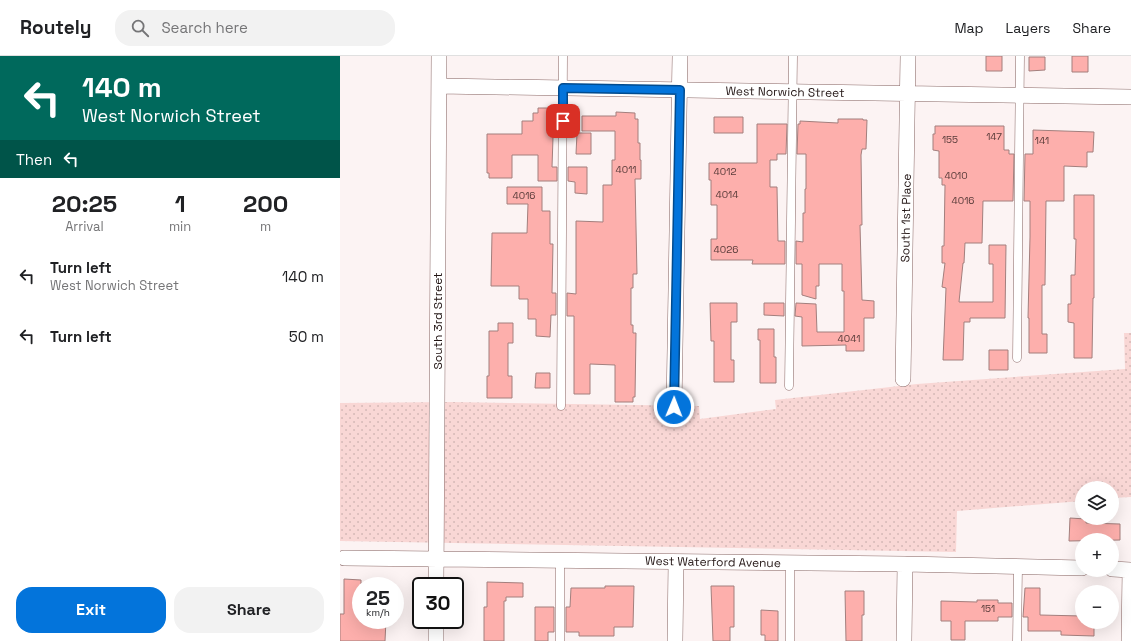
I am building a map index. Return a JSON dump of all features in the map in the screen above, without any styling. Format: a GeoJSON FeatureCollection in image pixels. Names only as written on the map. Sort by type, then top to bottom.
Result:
{"type":"FeatureCollection","features":[{"type":"Feature","properties":{"kind":"street","name":"South 3rd Street"},"geometry":{"type":"LineString","coordinates":[[436,577],[439,56]]}},
{"type":"Feature","properties":{"kind":"street"},"geometry":{"type":"LineString","coordinates":[[674,407],[680,56]]}},
{"type":"Feature","properties":{"kind":"street","name":"South 1st Place"},"geometry":{"type":"LineString","coordinates":[[903,379],[908,56]]}},
{"type":"Feature","properties":{"kind":"street","name":"West Norwich Street"},"geometry":{"type":"LineString","coordinates":[[439,86],[1131,98]]}},
{"type":"Feature","properties":{"kind":"street","name":"West Waterford Avenue"},"geometry":{"type":"LineString","coordinates":[[342,561],[436,559],[560,560],[905,564],[1075,568]]}},
{"type":"Feature","properties":{"kind":"street"},"geometry":{"type":"LineString","coordinates":[[675,641],[676,562]]}},
{"type":"Feature","properties":{"kind":"street"},"geometry":{"type":"LineString","coordinates":[[904,641],[905,564]]}},
{"type":"Feature","properties":{"kind":"street"},"geometry":{"type":"LineString","coordinates":[[1119,569],[1131,569],[1129,641]]}},
{"type":"Feature","properties":{"kind":"street"},"geometry":{"type":"LineString","coordinates":[[436,629],[436,641]]}},
{"type":"Feature","properties":{"kind":"lane"},"geometry":{"type":"LineString","coordinates":[[561,406],[563,56]]}},
{"type":"Feature","properties":{"kind":"lane"},"geometry":{"type":"LineString","coordinates":[[789,386],[793,56]]}},
{"type":"Feature","properties":{"kind":"lane"},"geometry":{"type":"LineString","coordinates":[[1017,358],[1020,56]]}},
{"type":"Feature","properties":{"kind":"lane"},"geometry":{"type":"LineString","coordinates":[[560,560],[560,641]]}},
{"type":"Feature","properties":{"kind":"lane"},"geometry":{"type":"LineString","coordinates":[[790,563],[790,641]]}},
{"type":"Feature","properties":{"kind":"lane"},"geometry":{"type":"LineString","coordinates":[[1017,641],[1018,567]]}},
{"type":"Feature","properties":{"kind":"shaded area"},"geometry":{"type":"Polygon","coordinates":[[[1124,333],[1131,333],[1131,497],[1119,498],[1119,481],[1075,481],[1075,502],[957,511],[956,552],[340,541],[340,403],[451,402],[699,406],[700,419],[776,409],[775,400],[917,384],[1125,369],[1124,333]]]}},
{"type":"Feature","properties":{"kind":"building"},"geometry":{"type":"Polygon","coordinates":[[[986,56],[1002,56],[1002,71],[986,71],[986,56]]]}},
{"type":"Feature","properties":{"kind":"building"},"geometry":{"type":"Polygon","coordinates":[[[1072,56],[1088,56],[1088,72],[1072,72],[1072,56]]]}},
{"type":"Feature","properties":{"kind":"building"},"geometry":{"type":"Polygon","coordinates":[[[1029,57],[1045,57],[1045,70],[1029,71],[1029,57]]]}},
{"type":"Feature","properties":{"kind":"building"},"geometry":{"type":"Polygon","coordinates":[[[538,108],[554,108],[552,167],[557,167],[557,181],[538,181],[538,155],[512,155],[512,178],[489,178],[489,173],[487,173],[487,134],[522,134],[522,121],[533,121],[533,113],[538,113],[538,108]]]}},
{"type":"Feature","properties":{"kind":"building"},"geometry":{"type":"Polygon","coordinates":[[[616,112],[635,113],[635,119],[638,119],[638,143],[640,143],[641,160],[641,179],[635,179],[637,274],[633,274],[633,288],[631,288],[631,325],[633,325],[633,333],[636,333],[635,397],[633,397],[633,402],[615,402],[615,365],[590,364],[590,394],[574,394],[574,316],[567,316],[567,293],[576,294],[576,221],[603,222],[603,185],[612,185],[612,160],[615,160],[615,131],[582,131],[582,116],[616,116],[616,112]]]}},
{"type":"Feature","properties":{"kind":"building"},"geometry":{"type":"Polygon","coordinates":[[[714,117],[743,117],[743,133],[714,133],[714,117]]]}},
{"type":"Feature","properties":{"kind":"building"},"geometry":{"type":"Polygon","coordinates":[[[838,119],[867,120],[866,149],[862,149],[861,155],[862,225],[860,225],[862,300],[874,301],[874,318],[864,318],[864,351],[846,351],[846,345],[802,346],[802,317],[795,316],[796,303],[816,304],[817,332],[844,332],[844,291],[842,291],[842,264],[819,264],[819,286],[816,286],[816,299],[802,295],[802,264],[796,264],[796,241],[803,242],[803,213],[805,213],[806,189],[806,154],[797,154],[798,124],[800,124],[800,121],[838,123],[838,119]]]}},
{"type":"Feature","properties":{"kind":"building"},"geometry":{"type":"Polygon","coordinates":[[[757,124],[787,124],[786,154],[777,154],[777,160],[770,160],[770,187],[777,187],[778,241],[785,241],[785,264],[752,264],[753,260],[711,260],[711,239],[717,239],[717,205],[711,205],[709,163],[757,163],[757,124]]]}},
{"type":"Feature","properties":{"kind":"building"},"geometry":{"type":"Polygon","coordinates":[[[935,126],[1004,126],[1004,150],[1009,150],[1009,154],[1014,154],[1013,201],[983,201],[982,243],[965,243],[959,302],[993,302],[993,264],[989,264],[989,245],[1006,245],[1005,318],[970,318],[970,322],[964,322],[963,360],[943,360],[946,288],[942,287],[945,263],[942,263],[942,246],[944,246],[945,185],[942,185],[942,178],[939,178],[939,151],[933,150],[933,134],[935,134],[935,126]]]}},
{"type":"Feature","properties":{"kind":"building"},"geometry":{"type":"Polygon","coordinates":[[[1033,130],[1094,132],[1093,152],[1087,152],[1087,167],[1064,166],[1064,201],[1046,201],[1045,285],[1042,285],[1042,334],[1047,334],[1047,353],[1029,353],[1028,318],[1030,201],[1024,201],[1025,154],[1033,154],[1033,130]]]}},
{"type":"Feature","properties":{"kind":"building"},"geometry":{"type":"Polygon","coordinates":[[[577,133],[591,133],[591,154],[576,154],[577,133]]]}},
{"type":"Feature","properties":{"kind":"building"},"geometry":{"type":"Polygon","coordinates":[[[568,167],[587,167],[587,194],[575,193],[575,182],[568,181],[568,167]]]}},
{"type":"Feature","properties":{"kind":"building"},"geometry":{"type":"Polygon","coordinates":[[[507,187],[542,187],[542,211],[550,211],[550,244],[553,244],[552,293],[556,293],[556,315],[551,315],[550,337],[536,336],[536,319],[528,319],[528,299],[519,299],[519,286],[491,286],[492,233],[527,233],[528,204],[507,204],[507,187]]]}},
{"type":"Feature","properties":{"kind":"building"},"geometry":{"type":"Polygon","coordinates":[[[1074,195],[1094,195],[1094,298],[1092,358],[1074,358],[1074,323],[1068,322],[1068,304],[1071,304],[1071,275],[1075,275],[1076,239],[1074,239],[1074,195]]]}},
{"type":"Feature","properties":{"kind":"building"},"geometry":{"type":"Polygon","coordinates":[[[710,303],[737,303],[737,322],[731,322],[731,360],[734,360],[734,382],[714,382],[714,341],[711,341],[710,303]]]}},
{"type":"Feature","properties":{"kind":"building"},"geometry":{"type":"Polygon","coordinates":[[[764,303],[784,303],[784,316],[764,315],[764,303]]]}},
{"type":"Feature","properties":{"kind":"building"},"geometry":{"type":"Polygon","coordinates":[[[498,323],[513,323],[513,343],[508,343],[508,376],[512,376],[512,398],[487,398],[487,376],[489,376],[489,331],[498,331],[498,323]]]}},
{"type":"Feature","properties":{"kind":"building"},"geometry":{"type":"Polygon","coordinates":[[[758,329],[774,329],[776,383],[760,383],[760,340],[758,340],[758,329]]]}},
{"type":"Feature","properties":{"kind":"building"},"geometry":{"type":"Polygon","coordinates":[[[989,350],[1008,350],[1008,370],[989,370],[989,350]]]}},
{"type":"Feature","properties":{"kind":"building"},"geometry":{"type":"Polygon","coordinates":[[[536,373],[550,373],[550,388],[535,388],[536,373]]]}},
{"type":"Feature","properties":{"kind":"building"},"geometry":{"type":"Polygon","coordinates":[[[1070,518],[1075,518],[1075,525],[1120,524],[1120,540],[1119,533],[1075,533],[1075,541],[1069,541],[1070,518]]]}},
{"type":"Feature","properties":{"kind":"building"},"geometry":{"type":"Polygon","coordinates":[[[344,579],[352,579],[352,629],[386,629],[385,641],[340,641],[340,614],[344,614],[344,579]]]}},
{"type":"Feature","properties":{"kind":"building"},"geometry":{"type":"Polygon","coordinates":[[[487,582],[523,583],[523,597],[506,597],[506,601],[504,601],[504,641],[484,641],[484,607],[487,607],[487,582]]]}},
{"type":"Feature","properties":{"kind":"building"},"geometry":{"type":"Polygon","coordinates":[[[605,586],[634,586],[633,627],[614,627],[614,636],[579,636],[579,632],[566,632],[566,607],[570,607],[571,588],[605,588],[605,586]]]}},
{"type":"Feature","properties":{"kind":"building"},"geometry":{"type":"Polygon","coordinates":[[[711,586],[734,586],[734,627],[730,627],[730,641],[713,641],[711,586]]]}},
{"type":"Feature","properties":{"kind":"building"},"geometry":{"type":"Polygon","coordinates":[[[1025,588],[1040,588],[1040,615],[1075,616],[1075,629],[1094,629],[1094,636],[1061,635],[1061,631],[1028,631],[1028,617],[1023,617],[1025,588]]]}},
{"type":"Feature","properties":{"kind":"building"},"geometry":{"type":"Polygon","coordinates":[[[845,591],[864,591],[862,641],[846,641],[845,591]]]}},
{"type":"Feature","properties":{"kind":"building"},"geometry":{"type":"Polygon","coordinates":[[[977,600],[998,600],[998,603],[1012,603],[1012,617],[998,617],[998,621],[965,621],[965,640],[951,640],[951,621],[941,621],[941,601],[977,602],[977,600]]]}},
{"type":"Feature","properties":{"kind":"building"},"geometry":{"type":"Polygon","coordinates":[[[535,607],[554,607],[554,632],[548,632],[548,641],[535,641],[535,607]]]}},
{"type":"Feature","properties":{"kind":"building"},"geometry":{"type":"Polygon","coordinates":[[[761,610],[778,611],[778,641],[765,641],[765,635],[761,635],[761,610]]]}},
{"type":"Feature","properties":{"kind":"route"},"geometry":{"type":"LineString","coordinates":[[563,121],[563,88],[680,90],[674,407]]}}]}
